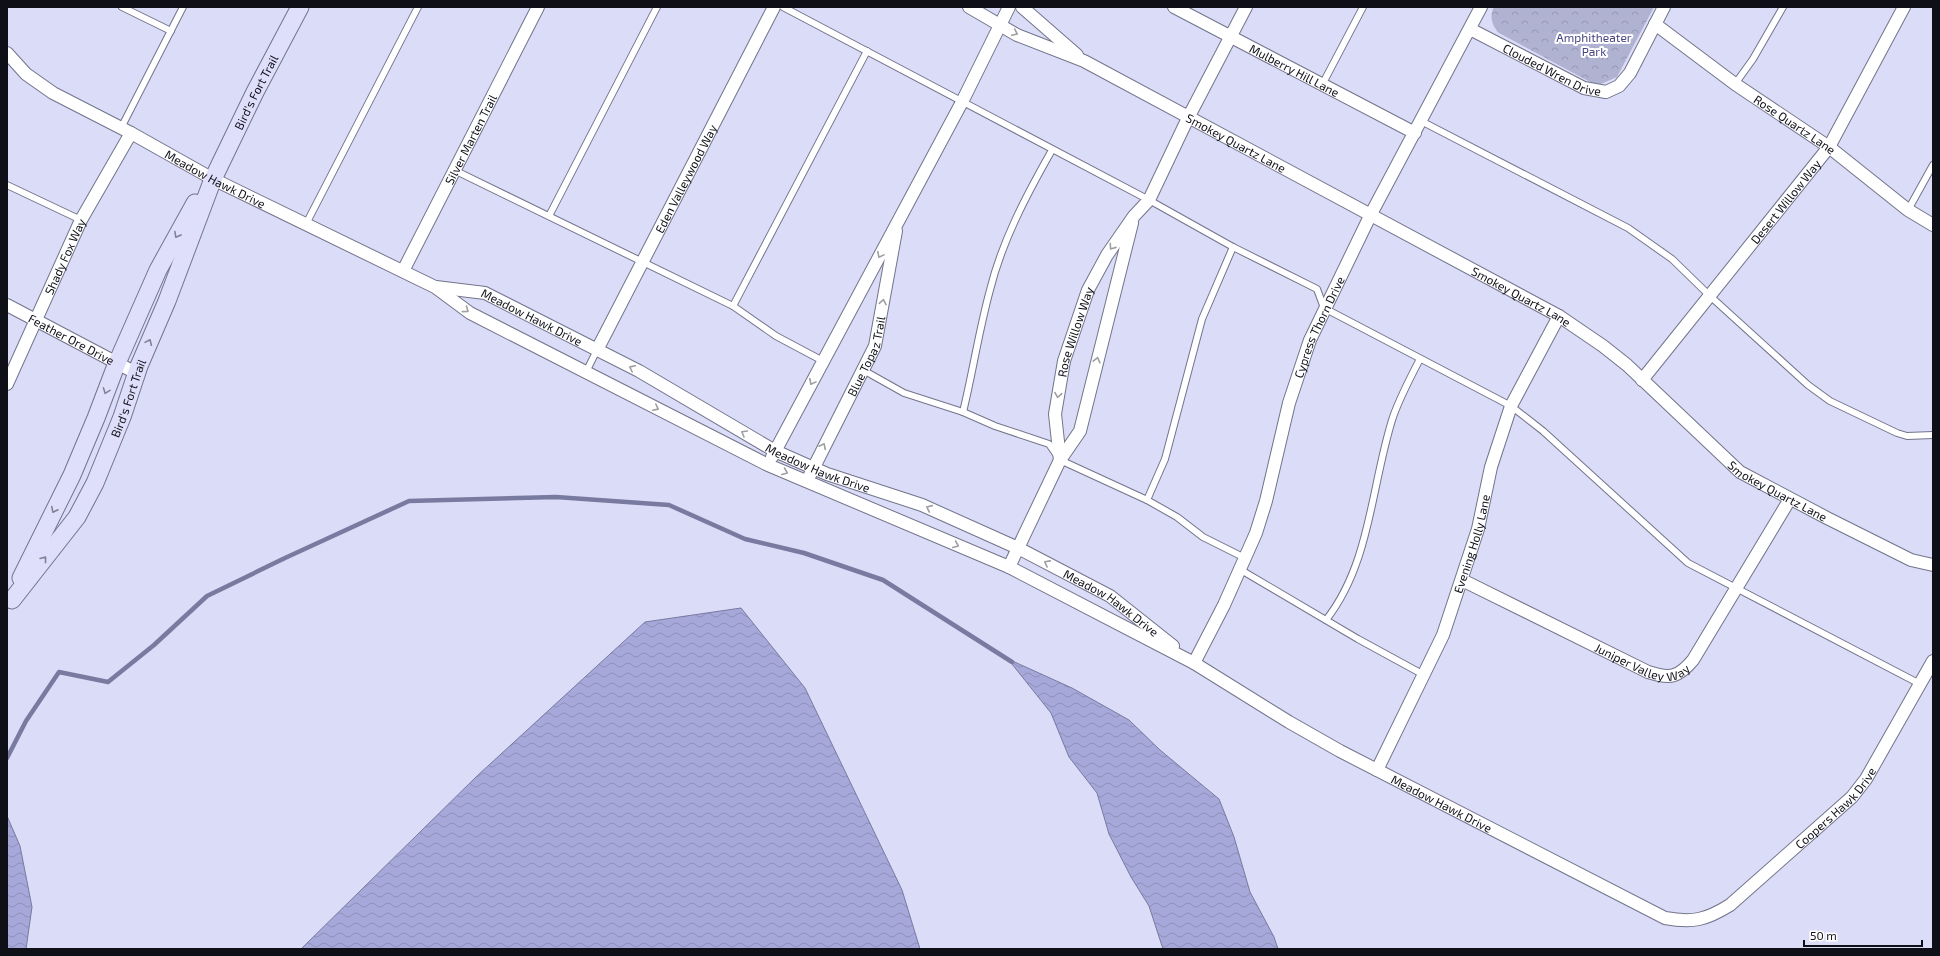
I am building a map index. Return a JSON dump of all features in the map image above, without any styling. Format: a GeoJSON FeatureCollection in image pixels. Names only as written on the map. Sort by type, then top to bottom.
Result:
{"type":"FeatureCollection","features":[{"type":"Feature","properties":{"kind":"street","name":"Bird's Fort Trail"},"geometry":{"type":"LineString","coordinates":[[9,602],[77,517],[95,484],[122,417],[136,374],[167,300],[213,179],[255,92],[300,7]]}},
{"type":"Feature","properties":{"kind":"street","name":"Silver Marten Trail"},"geometry":{"type":"LineString","coordinates":[[403,271],[538,7]]}},
{"type":"Feature","properties":{"kind":"street","name":"Eden Valleywood Way"},"geometry":{"type":"LineString","coordinates":[[597,350],[774,7]]}},
{"type":"Feature","properties":{"kind":"street","name":"Smokey Quartz Lane"},"geometry":{"type":"LineString","coordinates":[[969,7],[999,26],[1084,62],[1371,214],[1559,316],[1603,346],[1642,380],[1740,472],[1911,560],[1933,566]]}},
{"type":"Feature","properties":{"kind":"street","name":"Blue Topaz Trail"},"geometry":{"type":"LineString","coordinates":[[768,465],[962,102],[1009,7]]}},
{"type":"Feature","properties":{"kind":"street","name":"Smokey Quartz Lane"},"geometry":{"type":"LineString","coordinates":[[1022,7],[1084,62]]}},
{"type":"Feature","properties":{"kind":"street","name":"Mulberry Hill Lane"},"geometry":{"type":"LineString","coordinates":[[1174,7],[1415,133]]}},
{"type":"Feature","properties":{"kind":"street","name":"Rose Willow Way"},"geometry":{"type":"LineString","coordinates":[[1060,460],[1055,414],[1064,360],[1088,290],[1107,254],[1134,216],[1148,200],[1188,118],[1246,7]]}},
{"type":"Feature","properties":{"kind":"street","name":"Cypress Thorn Drive"},"geometry":{"type":"LineString","coordinates":[[1194,663],[1241,570],[1256,533],[1266,501],[1289,403],[1310,340],[1324,308],[1371,214],[1482,7]]}},
{"type":"Feature","properties":{"kind":"street","name":"Clouded Wren Drive"},"geometry":{"type":"LineString","coordinates":[[1470,29],[1584,88],[1606,92],[1619,86],[1630,73],[1664,7]]}},
{"type":"Feature","properties":{"kind":"street","name":"Desert Willow Way"},"geometry":{"type":"LineString","coordinates":[[1642,380],[1829,147],[1897,17],[1904,7]]}},
{"type":"Feature","properties":{"kind":"street","name":"Rose Quartz Lane"},"geometry":{"type":"LineString","coordinates":[[1655,24],[1735,84],[1829,147],[1908,210],[1933,225]]}},
{"type":"Feature","properties":{"kind":"street","name":"Meadow Hawk Drive"},"geometry":{"type":"LineString","coordinates":[[7,53],[26,74],[39,84],[213,179],[435,286],[470,313],[768,465],[1009,567],[1194,663],[1289,722],[1377,770],[1665,918],[1682,921],[1699,920]]}},
{"type":"Feature","properties":{"kind":"street","name":"Shady Fox Way"},"geometry":{"type":"LineString","coordinates":[[7,384],[82,220],[126,131]]}},
{"type":"Feature","properties":{"kind":"street","name":"Bird's Fort Trail"},"geometry":{"type":"LineString","coordinates":[[9,602],[72,475],[96,418],[116,363],[158,270],[194,204],[213,179]]}},
{"type":"Feature","properties":{"kind":"street","name":"Rose Willow Way"},"geometry":{"type":"LineString","coordinates":[[1009,567],[1060,460],[1080,431],[1134,216]]}},
{"type":"Feature","properties":{"kind":"street","name":"Blue Topaz Trail"},"geometry":{"type":"LineString","coordinates":[[807,482],[812,468],[875,346],[898,220]]}},
{"type":"Feature","properties":{"kind":"street","name":"Meadow Hawk Drive"},"geometry":{"type":"LineString","coordinates":[[435,286],[485,293],[639,371],[775,450],[812,468],[922,505],[1018,548],[1110,596],[1194,663]]}},
{"type":"Feature","properties":{"kind":"street","name":"Feather Ore Drive"},"geometry":{"type":"LineString","coordinates":[[7,305],[136,374]]}},
{"type":"Feature","properties":{"kind":"street","name":"Evening Holly Lane"},"geometry":{"type":"LineString","coordinates":[[1377,770],[1443,635],[1478,529],[1491,466],[1511,406],[1559,316]]}},
{"type":"Feature","properties":{"kind":"street","name":"Juniper Valley Way"},"geometry":{"type":"LineString","coordinates":[[1462,580],[1648,672],[1660,676],[1671,677],[1679,674],[1693,660],[1790,499]]}},
{"type":"Feature","properties":{"kind":"street","name":"Coopers Hawk Drive"},"geometry":{"type":"LineString","coordinates":[[1699,920],[1715,915],[1730,905],[1852,797],[1866,779],[1933,661]]}},
{"type":"Feature","properties":{"kind":"lane"},"geometry":{"type":"LineString","coordinates":[[122,7],[171,31]]}},
{"type":"Feature","properties":{"kind":"lane"},"geometry":{"type":"LineString","coordinates":[[126,131],[183,7]]}},
{"type":"Feature","properties":{"kind":"lane"},"geometry":{"type":"LineString","coordinates":[[306,224],[418,7]]}},
{"type":"Feature","properties":{"kind":"lane"},"geometry":{"type":"LineString","coordinates":[[549,216],[658,7]]}},
{"type":"Feature","properties":{"kind":"lane"},"geometry":{"type":"LineString","coordinates":[[783,7],[1148,200],[1233,247],[1317,289],[1324,308],[1511,406],[1543,431],[1688,564],[1920,684]]}},
{"type":"Feature","properties":{"kind":"lane"},"geometry":{"type":"LineString","coordinates":[[1322,85],[1363,7]]}},
{"type":"Feature","properties":{"kind":"lane"},"geometry":{"type":"LineString","coordinates":[[1735,84],[1753,60],[1783,7]]}},
{"type":"Feature","properties":{"kind":"lane"},"geometry":{"type":"LineString","coordinates":[[733,306],[867,51]]}},
{"type":"Feature","properties":{"kind":"lane"},"geometry":{"type":"LineString","coordinates":[[1421,121],[1628,228],[1672,259],[1710,296],[1808,385],[1830,401],[1897,434],[1907,436],[1933,435]]}},
{"type":"Feature","properties":{"kind":"lane"},"geometry":{"type":"LineString","coordinates":[[963,412],[990,289],[1004,246],[1022,206],[1052,150]]}},
{"type":"Feature","properties":{"kind":"lane"},"geometry":{"type":"LineString","coordinates":[[1908,210],[1933,166]]}},
{"type":"Feature","properties":{"kind":"lane"},"geometry":{"type":"LineString","coordinates":[[454,170],[733,306],[776,336],[823,361]]}},
{"type":"Feature","properties":{"kind":"lane"},"geometry":{"type":"LineString","coordinates":[[7,185],[82,220]]}},
{"type":"Feature","properties":{"kind":"lane"},"geometry":{"type":"LineString","coordinates":[[1147,500],[1165,459],[1202,319],[1233,247]]}},
{"type":"Feature","properties":{"kind":"lane"},"geometry":{"type":"LineString","coordinates":[[586,372],[597,350]]}},
{"type":"Feature","properties":{"kind":"lane"},"geometry":{"type":"LineString","coordinates":[[1326,620],[1339,604],[1353,575],[1393,417],[1403,390],[1420,359]]}},
{"type":"Feature","properties":{"kind":"lane"},"geometry":{"type":"LineString","coordinates":[[863,370],[904,392],[963,412],[995,426],[1049,444],[1060,460],[1147,500],[1177,517],[1203,537],[1245,558]]}},
{"type":"Feature","properties":{"kind":"lane"},"geometry":{"type":"LineString","coordinates":[[1241,570],[1424,675]]}},
{"type":"Feature","properties":{"kind":"green space","name":"Amphitheater Park"},"geometry":{"type":"Polygon","coordinates":[[[1494,7],[1654,7],[1617,77],[1601,84],[1592,83],[1499,33],[1492,21],[1492,11],[1494,7]]]}},
{"type":"Feature","properties":{"kind":"water"},"geometry":{"type":"Polygon","coordinates":[[[741,608],[805,688],[902,890],[920,949],[301,949],[477,776],[645,622],[741,608]]]}},
{"type":"Feature","properties":{"kind":"water"},"geometry":{"type":"Polygon","coordinates":[[[1008,659],[1072,688],[1129,720],[1160,750],[1219,799],[1234,837],[1250,892],[1274,937],[1278,949],[1163,949],[1149,906],[1131,877],[1109,834],[1097,793],[1069,757],[1051,713],[1008,659]]]}},
{"type":"Feature","properties":{"kind":"water"},"geometry":{"type":"Polygon","coordinates":[[[7,816],[20,846],[32,907],[26,949],[7,949],[7,816]]]}},
{"type":"Feature","properties":{"kind":"waterway"},"geometry":{"type":"LineString","coordinates":[[7,758],[26,721],[59,672],[108,682],[154,645],[207,596],[409,501],[556,497],[669,505],[745,539],[804,553],[883,580],[1012,662]]}}]}
